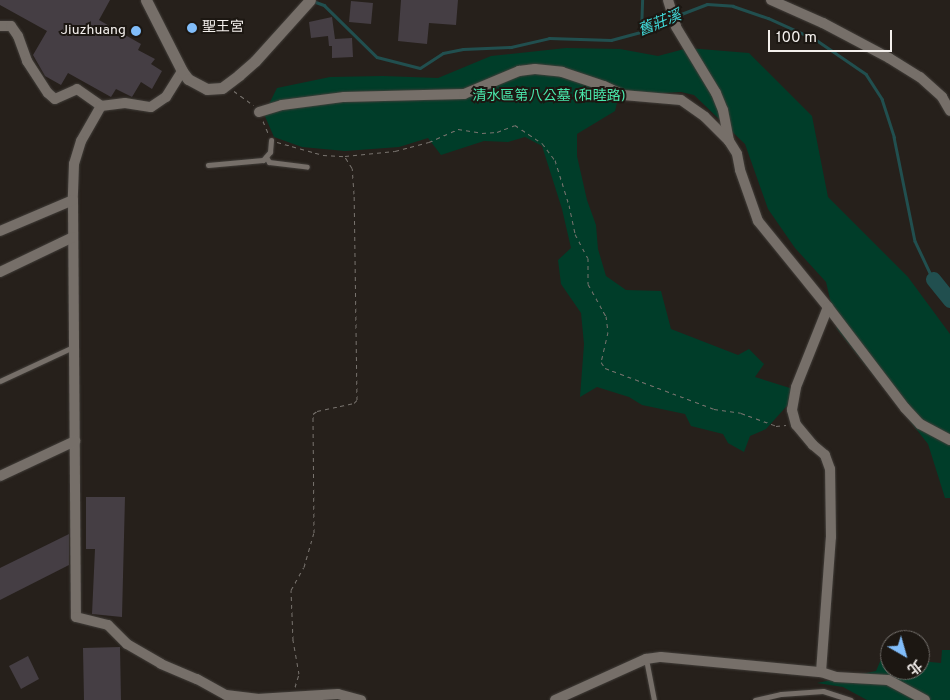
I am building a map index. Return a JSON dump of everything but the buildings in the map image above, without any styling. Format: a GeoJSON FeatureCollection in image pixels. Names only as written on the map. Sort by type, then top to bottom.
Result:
{"type":"FeatureCollection","features":[{"type":"Feature","properties":{"kind":"street"},"geometry":{"type":"LineString","coordinates":[[146,0],[188,80],[207,89],[222,88],[255,61],[310,0]]}},
{"type":"Feature","properties":{"kind":"street"},"geometry":{"type":"LineString","coordinates":[[668,0],[676,27],[716,93],[729,141]]}},
{"type":"Feature","properties":{"kind":"street"},"geometry":{"type":"LineString","coordinates":[[771,0],[823,22],[920,77],[942,97],[950,111]]}},
{"type":"Feature","properties":{"kind":"street"},"geometry":{"type":"LineString","coordinates":[[0,26],[10,26],[18,36],[27,61],[48,93],[55,100],[77,90],[101,106],[125,103],[151,107],[166,98],[182,71]]}},
{"type":"Feature","properties":{"kind":"street"},"geometry":{"type":"LineString","coordinates":[[259,112],[282,105],[344,97],[464,94],[519,71],[535,69],[562,72],[604,86],[623,95],[682,100],[705,117],[729,141],[737,154],[740,170],[758,221],[828,306],[905,408],[920,424],[950,440]]}},
{"type":"Feature","properties":{"kind":"street"},"geometry":{"type":"LineString","coordinates":[[101,106],[79,149],[74,164],[72,200],[76,617],[108,625],[127,644],[161,664],[197,679],[226,695],[257,699],[338,694],[361,700]]}},
{"type":"Feature","properties":{"kind":"street"},"geometry":{"type":"LineString","coordinates":[[0,231],[72,200]]}},
{"type":"Feature","properties":{"kind":"street"},"geometry":{"type":"LineString","coordinates":[[0,272],[73,237]]}},
{"type":"Feature","properties":{"kind":"street"},"geometry":{"type":"LineString","coordinates":[[821,672],[831,537],[830,469],[825,455],[813,445],[796,425],[792,410],[796,387],[828,306]]}},
{"type":"Feature","properties":{"kind":"street"},"geometry":{"type":"LineString","coordinates":[[0,476],[75,441]]}},
{"type":"Feature","properties":{"kind":"street"},"geometry":{"type":"LineString","coordinates":[[555,700],[646,659],[661,657],[821,672],[836,677],[888,680],[908,693],[925,700]]}},
{"type":"Feature","properties":{"kind":"lane"},"geometry":{"type":"LineString","coordinates":[[208,165],[248,163],[263,160],[270,152],[271,140]]}},
{"type":"Feature","properties":{"kind":"lane"},"geometry":{"type":"LineString","coordinates":[[266,157],[269,162],[307,167]]}},
{"type":"Feature","properties":{"kind":"lane"},"geometry":{"type":"LineString","coordinates":[[0,381],[73,347]]}},
{"type":"Feature","properties":{"kind":"lane"},"geometry":{"type":"LineString","coordinates":[[646,659],[654,700]]}},
{"type":"Feature","properties":{"kind":"lane"},"geometry":{"type":"LineString","coordinates":[[755,700],[781,694],[823,691],[851,700]]}},
{"type":"Feature","properties":{"kind":"path"},"geometry":{"type":"LineString","coordinates":[[222,88],[230,88],[246,98],[259,112],[271,140],[323,154],[345,156],[395,151],[429,142],[458,129],[482,133],[497,132],[515,126],[526,132],[542,143],[555,160],[569,205],[575,234],[588,258],[588,284],[606,316],[608,332],[601,362],[605,368],[714,409],[740,413],[776,426],[796,425]]}},
{"type":"Feature","properties":{"kind":"path"},"geometry":{"type":"LineString","coordinates":[[292,696],[299,674],[293,640],[291,590],[304,567],[314,533],[313,414],[317,411],[354,403],[357,400],[354,194],[352,168],[345,156]]}},
{"type":"Feature","properties":{"kind":"green space","name":"清水區第八公墓 (和睦路)"},"geometry":{"type":"Polygon","coordinates":[[[566,48],[620,49],[658,56],[688,48],[749,53],[812,116],[828,197],[908,277],[950,334],[950,498],[945,498],[928,444],[837,329],[826,282],[795,248],[768,209],[745,144],[694,95],[681,92],[644,94],[625,91],[618,99],[615,111],[577,134],[577,156],[587,200],[596,225],[598,249],[606,276],[626,290],[661,291],[671,329],[738,355],[749,349],[764,364],[755,377],[793,389],[794,398],[766,429],[750,436],[744,452],[728,443],[723,434],[691,426],[685,414],[642,405],[629,397],[597,387],[580,397],[584,344],[581,313],[561,284],[558,260],[571,248],[562,209],[542,146],[525,137],[508,142],[484,141],[441,155],[428,138],[399,147],[345,151],[302,147],[274,137],[264,114],[277,88],[330,77],[438,78],[491,56],[566,48]]]}},
{"type":"Feature","properties":{"kind":"green space"},"geometry":{"type":"Polygon","coordinates":[[[942,650],[950,650],[950,700],[867,700],[843,687],[817,683],[876,671],[880,662],[880,680],[930,680],[930,662],[941,663],[942,650]]]}},
{"type":"Feature","properties":{"kind":"waterway"},"geometry":{"type":"LineString","coordinates":[[641,32],[642,0]]}},
{"type":"Feature","properties":{"kind":"waterway","name":"舊莊溪"},"geometry":{"type":"LineString","coordinates":[[313,1],[324,5],[377,57],[420,68],[443,53],[463,49],[511,47],[549,38],[611,40],[645,31],[671,18]]}},
{"type":"Feature","properties":{"kind":"waterway","name":"舊莊溪"},"geometry":{"type":"LineString","coordinates":[[676,16],[707,4],[733,6],[768,18],[815,39],[866,74],[882,99],[894,137],[915,241],[933,279]]}},
{"type":"Feature","properties":{"kind":"waterway","name":"舊莊溪"},"geometry":{"type":"LineString","coordinates":[[933,279],[950,300]]}},
{"type":"Feature","properties":{"kind":"place","name":"聖王宮"},"geometry":{"type":"Point","coordinates":[192,28]}},
{"type":"Feature","properties":{"kind":"place","name":"Jiuzhuang"},"geometry":{"type":"Point","coordinates":[136,31]}}]}
